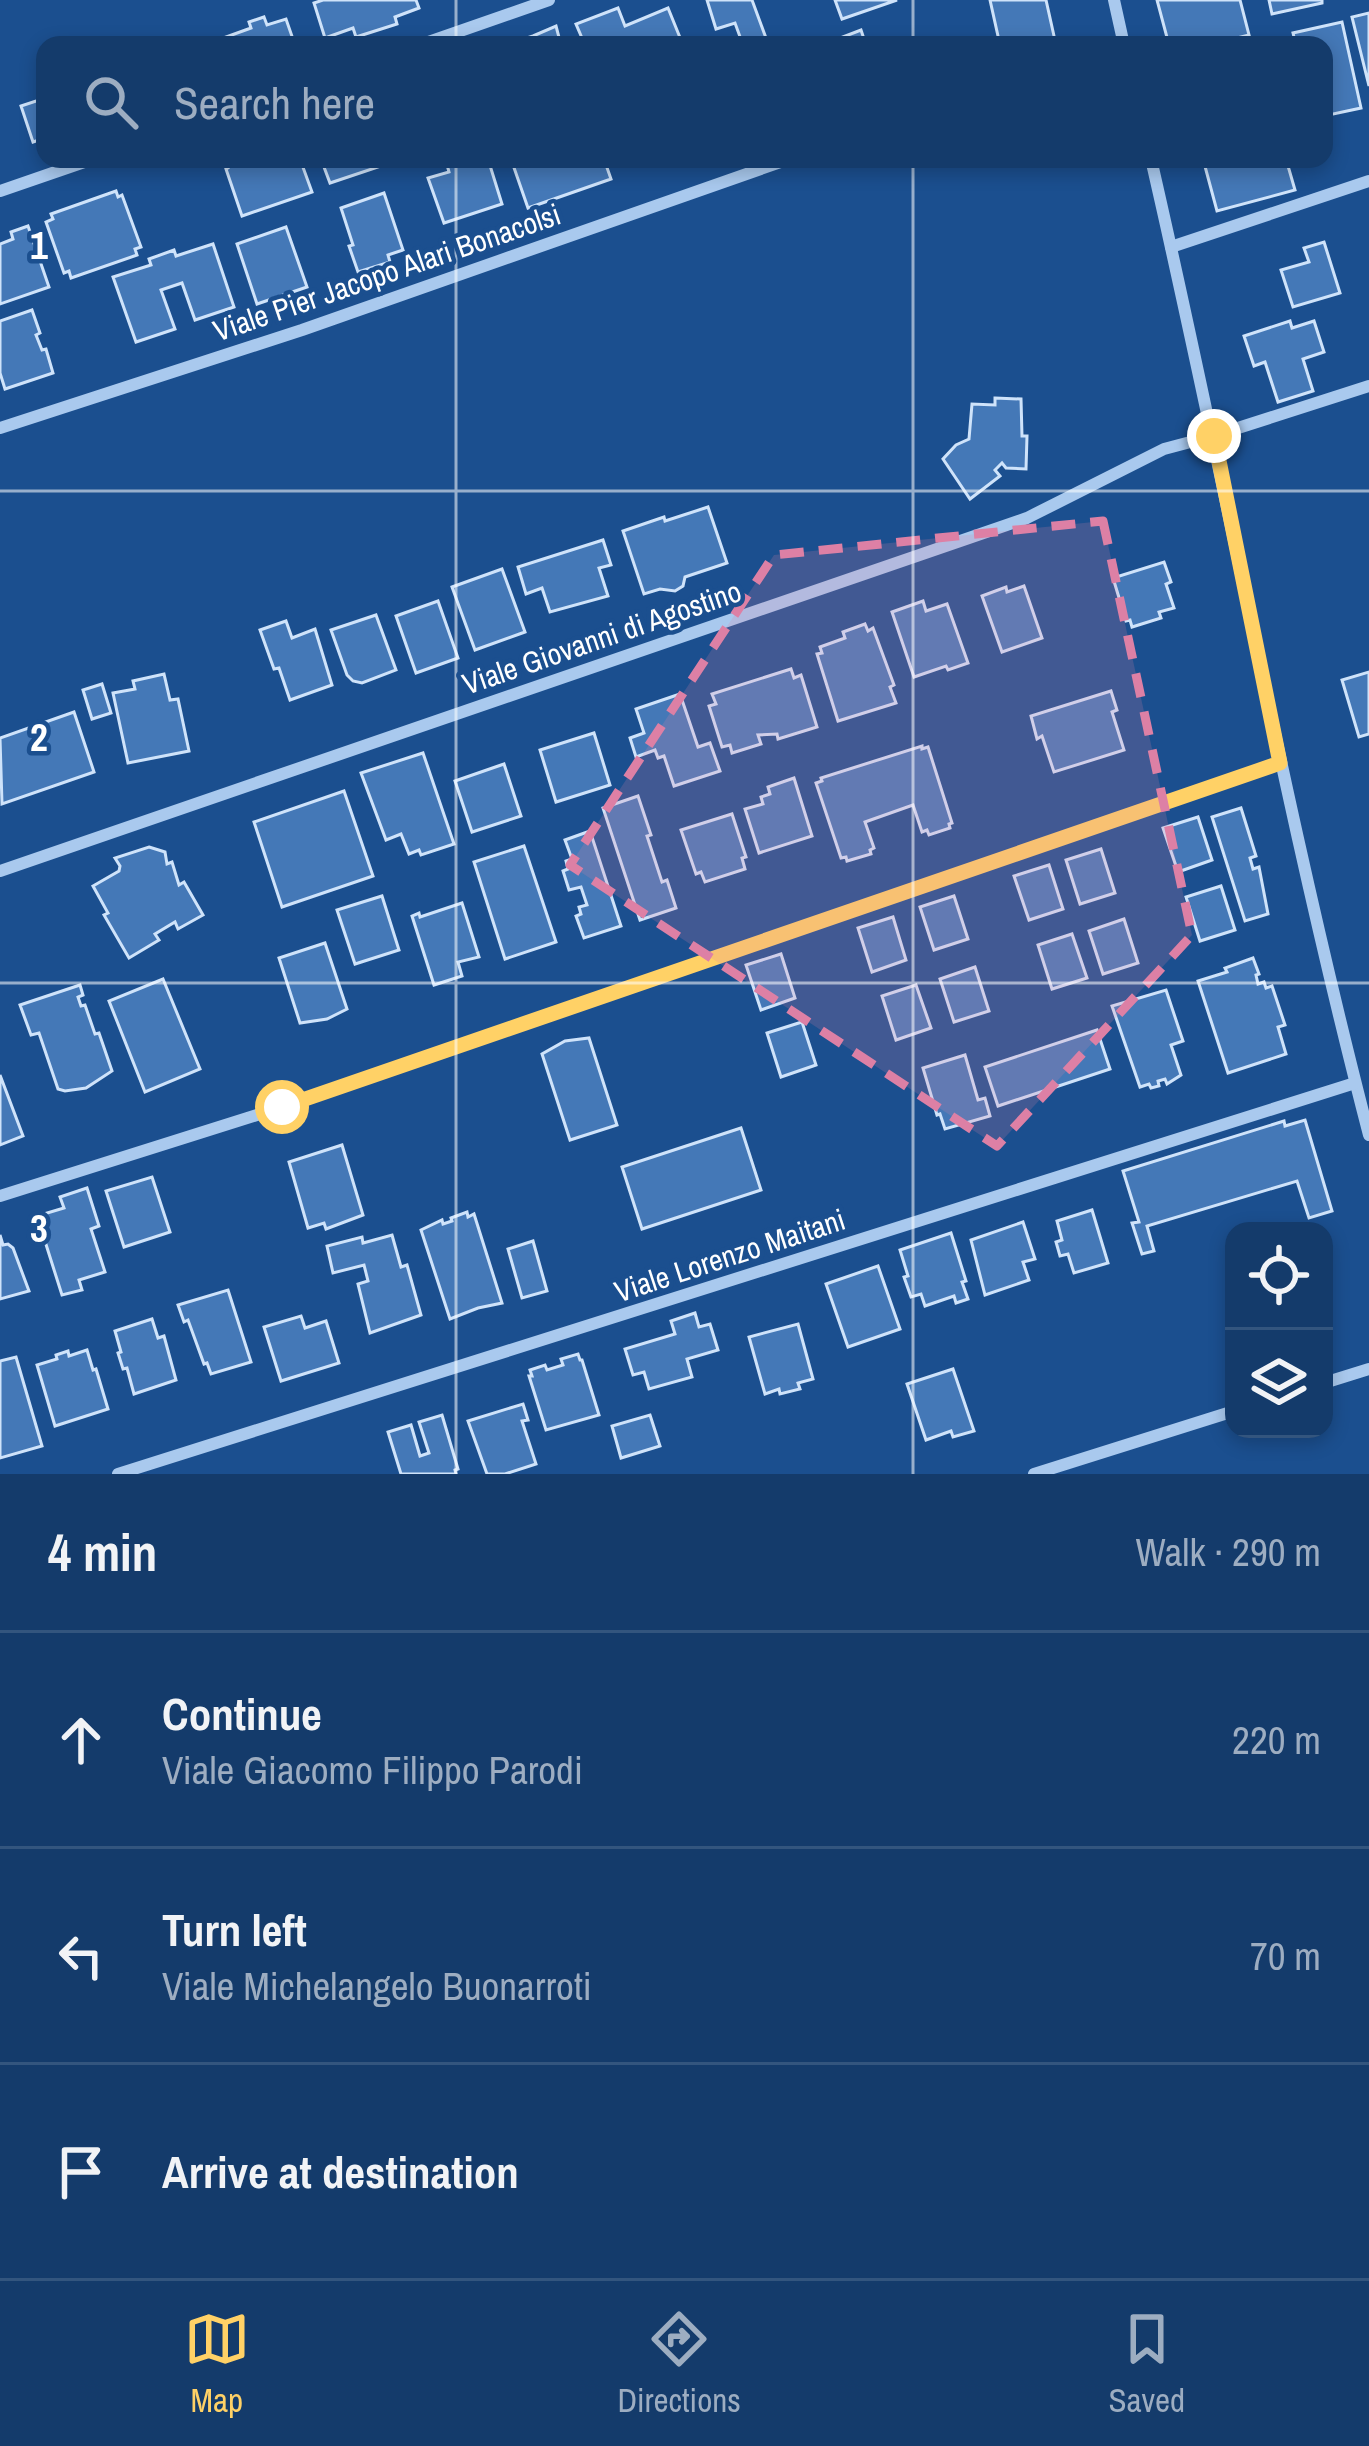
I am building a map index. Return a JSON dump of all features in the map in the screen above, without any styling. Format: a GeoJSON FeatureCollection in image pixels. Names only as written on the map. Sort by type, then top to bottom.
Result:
{"type":"FeatureCollection","features":[{"type":"Feature","properties":{"kind":"street"},"geometry":{"type":"LineString","coordinates":[[446,36],[549,0]]}},
{"type":"Feature","properties":{"kind":"street"},"geometry":{"type":"LineString","coordinates":[[1114,0],[1119,36]]}},
{"type":"Feature","properties":{"kind":"street"},"geometry":{"type":"LineString","coordinates":[[0,191],[67,168]]}},
{"type":"Feature","properties":{"kind":"street","name":"Viale Pier Jacopo Alari Bonacolsi"},"geometry":{"type":"LineString","coordinates":[[0,428],[325,322],[763,168]]}},
{"type":"Feature","properties":{"kind":"street"},"geometry":{"type":"LineString","coordinates":[[1153,168],[1214,436],[1280,763],[1369,1135]]}},
{"type":"Feature","properties":{"kind":"street"},"geometry":{"type":"LineString","coordinates":[[1171,247],[1369,181]]}},
{"type":"Feature","properties":{"kind":"street","name":"Viale Giovanni di Agostino"},"geometry":{"type":"LineString","coordinates":[[0,871],[1027,518],[1164,448],[1369,386]]}},
{"type":"Feature","properties":{"kind":"street"},"geometry":{"type":"LineString","coordinates":[[0,1196],[282,1107],[1280,763]]}},
{"type":"Feature","properties":{"kind":"street","name":"Viale Lorenzo Maitani"},"geometry":{"type":"LineString","coordinates":[[118,1474],[1355,1083]]}},
{"type":"Feature","properties":{"kind":"street"},"geometry":{"type":"LineString","coordinates":[[1333,1380],[1369,1369]]}},
{"type":"Feature","properties":{"kind":"street"},"geometry":{"type":"LineString","coordinates":[[1034,1474],[1225,1415]]}},
{"type":"Feature","properties":{"kind":"highlighted area"},"geometry":{"type":"Polygon","coordinates":[[[1103,521],[1192,935],[997,1146],[570,865],[774,555],[1103,521]]]}},
{"type":"Feature","properties":{"kind":"building"},"geometry":{"type":"Polygon","coordinates":[[[416,0],[419,8],[395,17],[397,24],[359,36],[353,28],[324,36],[314,3],[416,0]]]}},
{"type":"Feature","properties":{"kind":"building"},"geometry":{"type":"Polygon","coordinates":[[[707,0],[752,0],[765,36],[740,36],[735,23],[716,29],[707,0]]]}},
{"type":"Feature","properties":{"kind":"building"},"geometry":{"type":"Polygon","coordinates":[[[835,0],[897,0],[842,19],[835,0]]]}},
{"type":"Feature","properties":{"kind":"building"},"geometry":{"type":"Polygon","coordinates":[[[990,0],[1046,0],[1054,36],[998,36],[990,0]]]}},
{"type":"Feature","properties":{"kind":"building"},"geometry":{"type":"Polygon","coordinates":[[[1157,0],[1240,0],[1249,35],[1245,36],[1167,36],[1157,0]]]}},
{"type":"Feature","properties":{"kind":"building"},"geometry":{"type":"Polygon","coordinates":[[[1269,0],[1322,0],[1322,3],[1272,14],[1269,0]]]}},
{"type":"Feature","properties":{"kind":"building"},"geometry":{"type":"Polygon","coordinates":[[[618,8],[625,26],[668,8],[679,36],[581,36],[576,24],[618,8]]]}},
{"type":"Feature","properties":{"kind":"building"},"geometry":{"type":"Polygon","coordinates":[[[1369,13],[1369,86],[1352,17],[1369,13]]]}},
{"type":"Feature","properties":{"kind":"building"},"geometry":{"type":"Polygon","coordinates":[[[264,17],[267,25],[286,19],[292,36],[229,36],[251,28],[249,22],[264,17]]]}},
{"type":"Feature","properties":{"kind":"building"},"geometry":{"type":"Polygon","coordinates":[[[1342,22],[1361,108],[1333,114],[1333,36],[1293,33],[1342,22]]]}},
{"type":"Feature","properties":{"kind":"building"},"geometry":{"type":"Polygon","coordinates":[[[556,26],[559,36],[533,36],[556,26]]]}},
{"type":"Feature","properties":{"kind":"building"},"geometry":{"type":"Polygon","coordinates":[[[36,101],[36,141],[33,142],[21,106],[36,101]]]}},
{"type":"Feature","properties":{"kind":"building"},"geometry":{"type":"Polygon","coordinates":[[[303,168],[312,192],[242,216],[226,169],[303,168]]]}},
{"type":"Feature","properties":{"kind":"building"},"geometry":{"type":"Polygon","coordinates":[[[324,168],[375,168],[330,183],[324,168]]]}},
{"type":"Feature","properties":{"kind":"building"},"geometry":{"type":"Polygon","coordinates":[[[448,168],[491,168],[502,204],[444,223],[428,178],[449,172],[448,168]]]}},
{"type":"Feature","properties":{"kind":"building"},"geometry":{"type":"Polygon","coordinates":[[[514,168],[607,168],[611,179],[528,208],[514,168]]]}},
{"type":"Feature","properties":{"kind":"building"},"geometry":{"type":"Polygon","coordinates":[[[1205,168],[1289,168],[1295,190],[1217,211],[1205,168]]]}},
{"type":"Feature","properties":{"kind":"building"},"geometry":{"type":"Polygon","coordinates":[[[116,191],[118,197],[122,195],[141,247],[135,249],[137,255],[71,278],[69,271],[64,273],[46,222],[53,219],[51,214],[116,191]]]}},
{"type":"Feature","properties":{"kind":"building"},"geometry":{"type":"Polygon","coordinates":[[[384,193],[403,250],[388,255],[390,262],[358,272],[341,208],[384,193]]]}},
{"type":"Feature","properties":{"kind":"building"},"geometry":{"type":"Polygon","coordinates":[[[28,226],[49,287],[0,304],[0,244],[13,239],[11,232],[28,226]]]}},
{"type":"Feature","properties":{"kind":"building"},"geometry":{"type":"Polygon","coordinates":[[[286,227],[307,287],[257,304],[237,244],[286,227]]]}},
{"type":"Feature","properties":{"kind":"building"},"geometry":{"type":"Polygon","coordinates":[[[1324,242],[1340,293],[1293,307],[1281,270],[1309,262],[1304,248],[1324,242]]]}},
{"type":"Feature","properties":{"kind":"building"},"geometry":{"type":"Polygon","coordinates":[[[213,244],[234,307],[195,320],[182,283],[161,290],[175,329],[136,342],[113,277],[151,265],[149,259],[174,250],[176,256],[213,244]]]}},
{"type":"Feature","properties":{"kind":"building"},"geometry":{"type":"Polygon","coordinates":[[[32,310],[40,333],[36,335],[53,373],[5,389],[0,373],[0,321],[32,310]]]}},
{"type":"Feature","properties":{"kind":"building"},"geometry":{"type":"Polygon","coordinates":[[[1290,321],[1292,328],[1314,321],[1324,352],[1303,359],[1313,391],[1278,402],[1265,362],[1254,366],[1244,336],[1290,321]]]}},
{"type":"Feature","properties":{"kind":"building"},"geometry":{"type":"Polygon","coordinates":[[[995,398],[1021,399],[1026,469],[1006,468],[1002,463],[995,470],[1000,476],[970,499],[943,459],[969,439],[972,404],[995,405],[995,398]]]}},
{"type":"Feature","properties":{"kind":"building"},"geometry":{"type":"Polygon","coordinates":[[[708,507],[727,563],[685,577],[683,586],[675,591],[644,594],[623,531],[708,507]]]}},
{"type":"Feature","properties":{"kind":"building"},"geometry":{"type":"Polygon","coordinates":[[[603,540],[611,565],[599,568],[608,596],[550,612],[542,588],[526,594],[518,567],[603,540]]]}},
{"type":"Feature","properties":{"kind":"building"},"geometry":{"type":"Polygon","coordinates":[[[1164,562],[1174,608],[1159,612],[1161,618],[1132,627],[1113,578],[1164,562]]]}},
{"type":"Feature","properties":{"kind":"building"},"geometry":{"type":"Polygon","coordinates":[[[502,569],[525,632],[475,650],[452,587],[502,569]]]}},
{"type":"Feature","properties":{"kind":"building"},"geometry":{"type":"Polygon","coordinates":[[[1024,586],[1042,638],[1002,652],[982,596],[1024,586]]]}},
{"type":"Feature","properties":{"kind":"building"},"geometry":{"type":"Polygon","coordinates":[[[438,601],[458,658],[416,673],[396,616],[438,601]]]}},
{"type":"Feature","properties":{"kind":"building"},"geometry":{"type":"Polygon","coordinates":[[[923,601],[926,611],[947,604],[968,663],[914,677],[892,612],[923,601]]]}},
{"type":"Feature","properties":{"kind":"building"},"geometry":{"type":"Polygon","coordinates":[[[376,615],[396,670],[362,683],[353,681],[331,630],[376,615]]]}},
{"type":"Feature","properties":{"kind":"building"},"geometry":{"type":"Polygon","coordinates":[[[286,621],[292,638],[315,629],[332,685],[290,700],[260,630],[286,621]]]}},
{"type":"Feature","properties":{"kind":"building"},"geometry":{"type":"Polygon","coordinates":[[[865,624],[868,631],[873,628],[896,703],[838,721],[817,654],[822,653],[820,647],[845,638],[843,632],[865,624]]]}},
{"type":"Feature","properties":{"kind":"building"},"geometry":{"type":"Polygon","coordinates":[[[791,669],[794,678],[801,675],[817,727],[778,739],[777,734],[758,735],[761,744],[732,753],[730,745],[722,747],[709,706],[716,704],[712,694],[791,669]]]}},
{"type":"Feature","properties":{"kind":"building"},"geometry":{"type":"Polygon","coordinates":[[[1369,672],[1369,734],[1359,737],[1342,680],[1369,672]]]}},
{"type":"Feature","properties":{"kind":"building"},"geometry":{"type":"Polygon","coordinates":[[[164,674],[170,700],[178,699],[189,751],[128,763],[113,693],[135,689],[133,681],[164,674]]]}},
{"type":"Feature","properties":{"kind":"building"},"geometry":{"type":"Polygon","coordinates":[[[102,684],[111,713],[92,719],[83,690],[102,684]]]}},
{"type":"Feature","properties":{"kind":"building"},"geometry":{"type":"Polygon","coordinates":[[[1111,691],[1124,750],[1054,772],[1031,716],[1111,691]]]}},
{"type":"Feature","properties":{"kind":"building"},"geometry":{"type":"Polygon","coordinates":[[[680,694],[698,747],[710,743],[720,771],[674,786],[664,756],[658,758],[655,750],[636,757],[630,738],[644,733],[636,709],[680,694]]]}},
{"type":"Feature","properties":{"kind":"building"},"geometry":{"type":"Polygon","coordinates":[[[74,712],[94,772],[2,804],[0,738],[74,712]]]}},
{"type":"Feature","properties":{"kind":"building"},"geometry":{"type":"Polygon","coordinates":[[[594,733],[610,785],[556,802],[540,750],[594,733]]]}},
{"type":"Feature","properties":{"kind":"building"},"geometry":{"type":"Polygon","coordinates":[[[928,747],[950,828],[929,835],[927,830],[922,832],[913,805],[865,822],[874,848],[871,854],[847,861],[841,858],[816,783],[928,747]]]}},
{"type":"Feature","properties":{"kind":"building"},"geometry":{"type":"Polygon","coordinates":[[[423,753],[454,844],[421,855],[419,850],[409,854],[401,834],[386,840],[361,773],[423,753]]]}},
{"type":"Feature","properties":{"kind":"building"},"geometry":{"type":"Polygon","coordinates":[[[504,764],[521,816],[472,832],[455,781],[504,764]]]}},
{"type":"Feature","properties":{"kind":"building"},"geometry":{"type":"Polygon","coordinates":[[[794,778],[812,836],[759,853],[745,809],[763,804],[761,797],[770,794],[768,787],[794,778]]]}},
{"type":"Feature","properties":{"kind":"building"},"geometry":{"type":"Polygon","coordinates":[[[344,791],[373,876],[282,907],[254,822],[344,791]]]}},
{"type":"Feature","properties":{"kind":"building"},"geometry":{"type":"Polygon","coordinates":[[[638,796],[662,882],[667,880],[676,908],[640,920],[603,808],[638,796]]]}},
{"type":"Feature","properties":{"kind":"building"},"geometry":{"type":"Polygon","coordinates":[[[1241,808],[1256,856],[1250,858],[1253,869],[1259,867],[1268,914],[1245,921],[1212,817],[1241,808]]]}},
{"type":"Feature","properties":{"kind":"building"},"geometry":{"type":"Polygon","coordinates":[[[732,814],[746,857],[742,858],[745,869],[705,882],[701,872],[696,874],[681,830],[732,814]]]}},
{"type":"Feature","properties":{"kind":"building"},"geometry":{"type":"Polygon","coordinates":[[[1198,817],[1212,860],[1178,872],[1163,828],[1198,817]]]}},
{"type":"Feature","properties":{"kind":"building"},"geometry":{"type":"Polygon","coordinates":[[[590,831],[621,926],[584,938],[576,916],[581,914],[579,907],[587,905],[581,887],[569,890],[563,871],[572,859],[565,840],[590,831]]]}},
{"type":"Feature","properties":{"kind":"building"},"geometry":{"type":"Polygon","coordinates":[[[524,846],[556,942],[505,959],[474,862],[524,846]]]}},
{"type":"Feature","properties":{"kind":"building"},"geometry":{"type":"Polygon","coordinates":[[[149,847],[165,852],[179,885],[184,882],[203,915],[178,929],[175,922],[155,934],[159,940],[129,958],[93,886],[119,871],[115,858],[149,847]]]}},
{"type":"Feature","properties":{"kind":"building"},"geometry":{"type":"Polygon","coordinates":[[[1101,849],[1115,893],[1080,904],[1066,860],[1101,849]]]}},
{"type":"Feature","properties":{"kind":"building"},"geometry":{"type":"Polygon","coordinates":[[[1049,865],[1063,909],[1029,920],[1014,876],[1049,865]]]}},
{"type":"Feature","properties":{"kind":"building"},"geometry":{"type":"Polygon","coordinates":[[[1221,886],[1235,930],[1200,941],[1186,897],[1221,886]]]}},
{"type":"Feature","properties":{"kind":"building"},"geometry":{"type":"Polygon","coordinates":[[[382,896],[399,950],[355,964],[337,910],[382,896]]]}},
{"type":"Feature","properties":{"kind":"building"},"geometry":{"type":"Polygon","coordinates":[[[954,896],[968,939],[934,950],[920,907],[954,896]]]}},
{"type":"Feature","properties":{"kind":"building"},"geometry":{"type":"Polygon","coordinates":[[[462,903],[479,957],[458,962],[462,976],[434,985],[412,916],[462,903]]]}},
{"type":"Feature","properties":{"kind":"building"},"geometry":{"type":"Polygon","coordinates":[[[893,917],[906,960],[872,972],[858,928],[893,917]]]}},
{"type":"Feature","properties":{"kind":"building"},"geometry":{"type":"Polygon","coordinates":[[[1124,919],[1138,963],[1103,974],[1089,931],[1124,919]]]}},
{"type":"Feature","properties":{"kind":"building"},"geometry":{"type":"Polygon","coordinates":[[[1072,934],[1087,978],[1052,989],[1038,945],[1072,934]]]}},
{"type":"Feature","properties":{"kind":"building"},"geometry":{"type":"Polygon","coordinates":[[[325,943],[347,1009],[327,1019],[300,1023],[279,958],[325,943]]]}},
{"type":"Feature","properties":{"kind":"building"},"geometry":{"type":"Polygon","coordinates":[[[781,954],[795,998],[761,1010],[746,965],[781,954]]]}},
{"type":"Feature","properties":{"kind":"building"},"geometry":{"type":"Polygon","coordinates":[[[1253,958],[1258,984],[1272,986],[1285,1025],[1278,1027],[1286,1054],[1228,1073],[1198,981],[1253,958]]]}},
{"type":"Feature","properties":{"kind":"building"},"geometry":{"type":"Polygon","coordinates":[[[975,967],[989,1011],[954,1022],[940,979],[975,967]]]}},
{"type":"Feature","properties":{"kind":"building"},"geometry":{"type":"Polygon","coordinates":[[[163,979],[200,1069],[145,1092],[109,1001],[163,979]]]}},
{"type":"Feature","properties":{"kind":"building"},"geometry":{"type":"Polygon","coordinates":[[[80,985],[81,1006],[85,1005],[95,1034],[99,1033],[112,1071],[86,1088],[65,1091],[58,1089],[39,1033],[31,1035],[20,1005],[80,985]]]}},
{"type":"Feature","properties":{"kind":"building"},"geometry":{"type":"Polygon","coordinates":[[[916,985],[931,1028],[896,1040],[882,996],[916,985]]]}},
{"type":"Feature","properties":{"kind":"building"},"geometry":{"type":"Polygon","coordinates":[[[1166,990],[1183,1041],[1171,1045],[1181,1075],[1167,1084],[1165,1079],[1158,1081],[1159,1086],[1140,1087],[1112,1006],[1166,990]]]}},
{"type":"Feature","properties":{"kind":"building"},"geometry":{"type":"Polygon","coordinates":[[[802,1022],[816,1065],[781,1077],[767,1033],[802,1022]]]}},
{"type":"Feature","properties":{"kind":"building"},"geometry":{"type":"Polygon","coordinates":[[[1097,1030],[1110,1069],[998,1106],[985,1067],[1097,1030]]]}},
{"type":"Feature","properties":{"kind":"building"},"geometry":{"type":"Polygon","coordinates":[[[589,1038],[617,1125],[570,1140],[542,1054],[565,1041],[589,1038]]]}},
{"type":"Feature","properties":{"kind":"building"},"geometry":{"type":"Polygon","coordinates":[[[965,1055],[978,1100],[985,1098],[990,1116],[945,1129],[923,1068],[965,1055]]]}},
{"type":"Feature","properties":{"kind":"building"},"geometry":{"type":"Polygon","coordinates":[[[0,1075],[23,1136],[0,1145],[0,1075]]]}},
{"type":"Feature","properties":{"kind":"building"},"geometry":{"type":"Polygon","coordinates":[[[1305,1120],[1332,1211],[1309,1218],[1297,1181],[1147,1226],[1154,1251],[1142,1254],[1132,1223],[1139,1222],[1123,1171],[1284,1121],[1285,1126],[1305,1120]]]}},
{"type":"Feature","properties":{"kind":"building"},"geometry":{"type":"Polygon","coordinates":[[[741,1128],[761,1190],[642,1229],[622,1167],[741,1128]]]}},
{"type":"Feature","properties":{"kind":"building"},"geometry":{"type":"Polygon","coordinates":[[[342,1145],[363,1215],[326,1229],[324,1223],[308,1228],[289,1162],[342,1145]]]}},
{"type":"Feature","properties":{"kind":"building"},"geometry":{"type":"Polygon","coordinates":[[[152,1177],[170,1232],[124,1247],[106,1191],[152,1177]]]}},
{"type":"Feature","properties":{"kind":"building"},"geometry":{"type":"Polygon","coordinates":[[[87,1188],[99,1226],[91,1229],[105,1272],[79,1280],[82,1290],[62,1295],[37,1216],[64,1208],[60,1197],[87,1188]]]}},
{"type":"Feature","properties":{"kind":"building"},"geometry":{"type":"Polygon","coordinates":[[[1092,1210],[1108,1263],[1074,1273],[1068,1254],[1060,1256],[1057,1221],[1092,1210]]]}},
{"type":"Feature","properties":{"kind":"building"},"geometry":{"type":"Polygon","coordinates":[[[467,1212],[468,1217],[474,1214],[502,1303],[450,1319],[421,1230],[467,1212]]]}},
{"type":"Feature","properties":{"kind":"building"},"geometry":{"type":"Polygon","coordinates":[[[1023,1222],[1035,1259],[1023,1262],[1029,1280],[985,1295],[971,1240],[1023,1222]]]}},
{"type":"Feature","properties":{"kind":"building"},"geometry":{"type":"Polygon","coordinates":[[[951,1233],[968,1299],[956,1303],[954,1296],[925,1306],[921,1294],[911,1297],[900,1250],[951,1233]]]}},
{"type":"Feature","properties":{"kind":"building"},"geometry":{"type":"Polygon","coordinates":[[[0,1235],[3,1245],[13,1248],[29,1291],[0,1299],[0,1235]]]}},
{"type":"Feature","properties":{"kind":"building"},"geometry":{"type":"Polygon","coordinates":[[[392,1235],[401,1267],[407,1265],[421,1315],[370,1333],[358,1284],[368,1281],[364,1265],[333,1273],[327,1246],[392,1235]]]}},
{"type":"Feature","properties":{"kind":"building"},"geometry":{"type":"Polygon","coordinates":[[[533,1241],[547,1291],[522,1298],[508,1249],[533,1241]]]}},
{"type":"Feature","properties":{"kind":"building"},"geometry":{"type":"Polygon","coordinates":[[[878,1266],[900,1329],[848,1347],[826,1284],[878,1266]]]}},
{"type":"Feature","properties":{"kind":"building"},"geometry":{"type":"Polygon","coordinates":[[[228,1290],[251,1362],[211,1374],[178,1305],[228,1290]]]}},
{"type":"Feature","properties":{"kind":"building"},"geometry":{"type":"Polygon","coordinates":[[[695,1313],[699,1327],[710,1324],[718,1350],[687,1359],[692,1377],[649,1389],[644,1372],[633,1375],[625,1349],[675,1334],[671,1321],[695,1313]]]}},
{"type":"Feature","properties":{"kind":"building"},"geometry":{"type":"Polygon","coordinates":[[[301,1316],[305,1328],[326,1321],[339,1363],[281,1381],[264,1327],[301,1316]]]}},
{"type":"Feature","properties":{"kind":"building"},"geometry":{"type":"Polygon","coordinates":[[[152,1319],[158,1338],[164,1336],[176,1380],[134,1394],[115,1331],[152,1319]]]}},
{"type":"Feature","properties":{"kind":"building"},"geometry":{"type":"Polygon","coordinates":[[[798,1324],[813,1379],[798,1383],[800,1389],[765,1394],[749,1337],[798,1324]]]}},
{"type":"Feature","properties":{"kind":"building"},"geometry":{"type":"Polygon","coordinates":[[[87,1350],[108,1409],[55,1426],[37,1365],[68,1351],[69,1356],[87,1350]]]}},
{"type":"Feature","properties":{"kind":"building"},"geometry":{"type":"Polygon","coordinates":[[[578,1354],[599,1415],[546,1430],[530,1370],[563,1365],[561,1359],[578,1354]]]}},
{"type":"Feature","properties":{"kind":"building"},"geometry":{"type":"Polygon","coordinates":[[[16,1357],[42,1446],[0,1458],[0,1361],[16,1357]]]}},
{"type":"Feature","properties":{"kind":"building"},"geometry":{"type":"Polygon","coordinates":[[[953,1369],[974,1431],[953,1437],[951,1431],[926,1440],[907,1384],[953,1369]]]}},
{"type":"Feature","properties":{"kind":"building"},"geometry":{"type":"Polygon","coordinates":[[[523,1404],[528,1420],[522,1421],[536,1464],[487,1474],[468,1421],[523,1404]]]}},
{"type":"Feature","properties":{"kind":"building"},"geometry":{"type":"Polygon","coordinates":[[[442,1415],[456,1474],[401,1474],[388,1432],[411,1425],[420,1456],[429,1453],[419,1422],[442,1415]]]}},
{"type":"Feature","properties":{"kind":"building"},"geometry":{"type":"Polygon","coordinates":[[[650,1415],[660,1446],[621,1458],[612,1426],[650,1415]]]}},
{"type":"Feature","properties":{"kind":"route"},"geometry":{"type":"LineString","coordinates":[[282,1107],[1280,763],[1214,436]]}}]}
